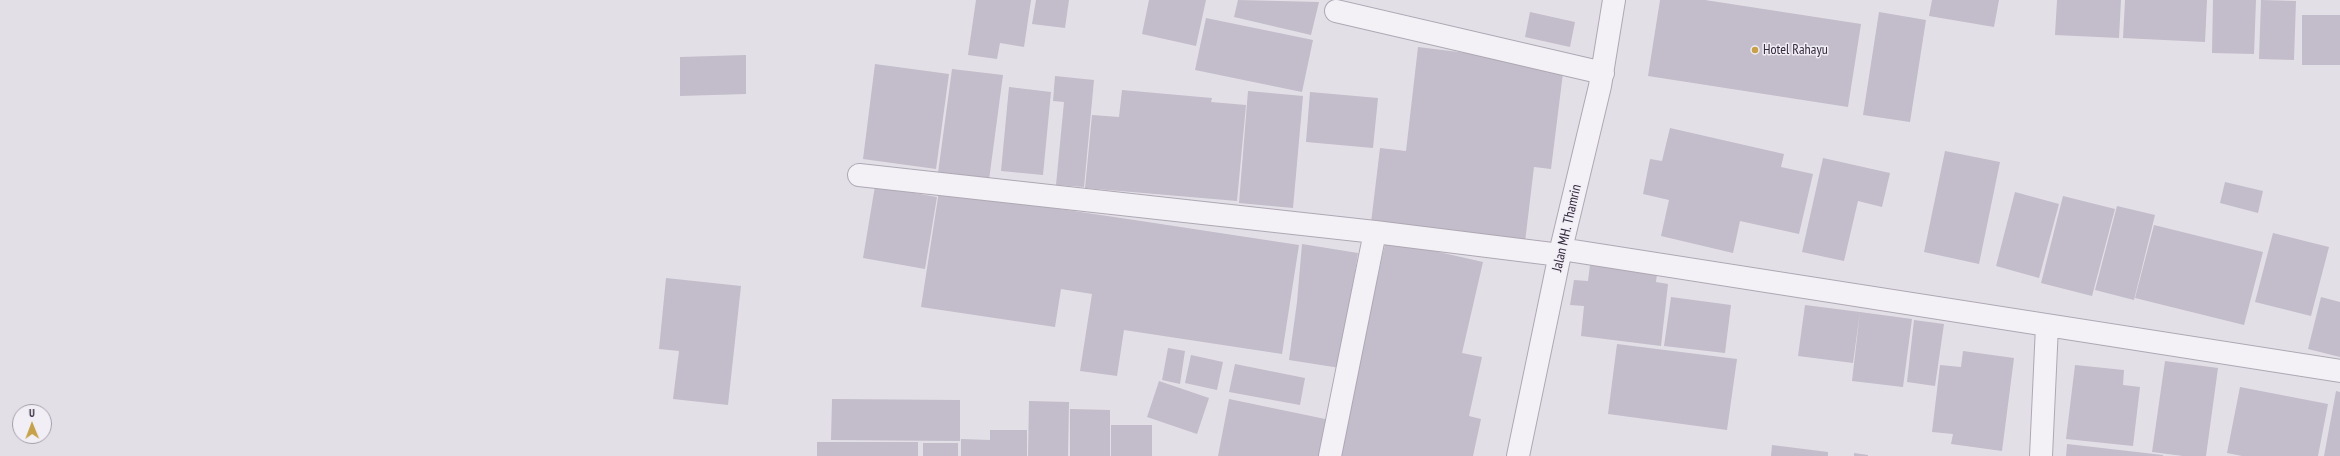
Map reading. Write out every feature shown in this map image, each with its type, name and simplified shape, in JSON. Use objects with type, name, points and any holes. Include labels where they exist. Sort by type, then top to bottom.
[{"type":"street","name":"Jalan MH. Thamrin","points":[[1518,456],[1560,252],[1602,73],[1614,0]]},
{"type":"street","points":[[1336,11],[1602,73]]},
{"type":"street","points":[[859,175],[1560,252],[2340,371]]},
{"type":"street","points":[[1330,456],[1375,232]]},
{"type":"street","points":[[2040,456],[2047,326]]},
{"type":"building","points":[[976,0],[1031,0],[1024,47],[1000,43],[997,59],[968,55]]},
{"type":"building","points":[[1036,0],[1069,0],[1065,28],[1032,24]]},
{"type":"building","points":[[1149,0],[1206,0],[1196,46],[1142,34]]},
{"type":"building","points":[[1238,0],[1319,2],[1311,35],[1234,17]]},
{"type":"building","name":"Hotel Rahayu","points":[[1660,0],[1705,0],[1861,24],[1848,107],[1648,76]]},
{"type":"building","points":[[1932,0],[1999,0],[1994,27],[1929,16]]},
{"type":"building","points":[[2057,0],[2121,0],[2119,38],[2055,35]]},
{"type":"building","points":[[2125,0],[2207,0],[2205,42],[2123,38]]},
{"type":"building","points":[[2213,0],[2256,0],[2254,54],[2212,53]]},
{"type":"building","points":[[2261,0],[2296,1],[2294,60],[2259,59]]},
{"type":"building","points":[[1530,12],[1575,22],[1570,47],[1525,37]]},
{"type":"building","points":[[1879,12],[1926,20],[1910,122],[1863,115]]},
{"type":"building","points":[[2302,15],[2340,15],[2340,65],[2302,65]]},
{"type":"building","points":[[1206,18],[1313,40],[1302,92],[1195,70]]},
{"type":"building","points":[[1418,47],[1564,65],[1551,169],[1534,167],[1525,242],[1371,223],[1380,148],[1406,151]]},
{"type":"building","points":[[746,55],[746,94],[680,96],[680,57]]},
{"type":"building","points":[[875,64],[949,74],[936,169],[863,159]]},
{"type":"building","points":[[952,69],[1003,75],[989,180],[938,173]]},
{"type":"building","points":[[1055,76],[1094,80],[1084,187],[1056,185],[1064,102],[1053,101]]},
{"type":"building","points":[[1009,87],[1051,92],[1043,175],[1001,171]]},
{"type":"building","points":[[1122,90],[1212,98],[1211,102],[1246,105],[1237,201],[1085,188],[1092,115],[1119,117]]},
{"type":"building","points":[[1248,91],[1303,96],[1293,208],[1239,203]]},
{"type":"building","points":[[1310,92],[1378,98],[1373,148],[1306,142]]},
{"type":"building","points":[[1670,128],[1784,154],[1781,167],[1813,174],[1799,234],[1740,221],[1733,253],[1661,236],[1669,200],[1643,194],[1650,159],[1662,161]]},
{"type":"building","points":[[1945,151],[2000,162],[1979,264],[1924,252]]},
{"type":"building","points":[[1823,158],[1890,173],[1882,207],[1858,201],[1844,261],[1802,252]]},
{"type":"building","points":[[2225,182],[2263,191],[2258,213],[2220,203]]},
{"type":"building","points":[[875,186],[937,197],[925,269],[863,258]]},
{"type":"building","points":[[939,191],[1299,245],[1282,354],[1124,330],[1117,376],[1080,371],[1092,294],[1061,289],[1055,327],[921,307]]},
{"type":"building","points":[[2015,192],[2059,204],[2039,278],[1996,266]]},
{"type":"building","points":[[2063,196],[2115,209],[2092,296],[2041,283]]},
{"type":"building","points":[[2117,206],[2155,215],[2134,300],[2095,290]]},
{"type":"building","points":[[2154,225],[2263,252],[2244,325],[2135,298]]},
{"type":"building","points":[[2273,233],[2329,247],[2311,316],[2255,302]]},
{"type":"building","points":[[1386,240],[1483,262],[1462,353],[1482,357],[1469,416],[1481,419],[1473,456],[1337,456]]},
{"type":"building","points":[[1302,244],[1358,253],[1340,368],[1289,360],[1297,302]]},
{"type":"building","points":[[1590,265],[1657,274],[1656,282],[1668,284],[1661,346],[1581,336],[1584,306],[1570,305],[1574,280],[1588,281]]},
{"type":"building","points":[[666,278],[741,286],[728,405],[673,399],[679,351],[659,349]]},
{"type":"building","points":[[1671,297],[1731,305],[1725,353],[1664,346]]},
{"type":"building","points":[[2321,297],[2340,302],[2340,357],[2308,349]]},
{"type":"building","points":[[1805,305],[1860,312],[1853,363],[1798,356]]},
{"type":"building","points":[[1860,312],[1912,319],[1903,387],[1852,381]]},
{"type":"building","points":[[1914,320],[1944,324],[1935,386],[1907,382]]},
{"type":"building","points":[[1617,344],[1737,359],[1727,430],[1608,414]]},
{"type":"building","points":[[1168,348],[1185,351],[1180,384],[1162,380]]},
{"type":"building","points":[[1963,351],[2014,358],[2002,451],[1951,444],[1953,434],[1932,432],[1940,365],[1961,367]]},
{"type":"building","points":[[1191,355],[1223,362],[1217,390],[1185,383]]},
{"type":"building","points":[[2165,361],[2218,368],[2206,456],[2183,456],[2152,452]]},
{"type":"building","points":[[1235,364],[1305,378],[1300,405],[1229,392]]},
{"type":"building","points":[[2075,365],[2124,370],[2123,385],[2140,387],[2133,446],[2066,439]]},
{"type":"building","points":[[1159,381],[1209,398],[1197,434],[1147,417]]},
{"type":"building","points":[[2240,387],[2328,404],[2318,456],[2242,456],[2227,453]]},
{"type":"building","points":[[2336,391],[2340,392],[2340,456],[2324,456]]},
{"type":"building","points":[[832,399],[960,400],[960,441],[831,440]]},
{"type":"building","points":[[1229,399],[1330,420],[1322,456],[1218,456]]},
{"type":"building","points":[[1029,401],[1069,402],[1068,456],[1028,456]]},
{"type":"building","points":[[1070,409],[1110,410],[1110,456],[1070,456]]},
{"type":"building","points":[[1111,425],[1152,425],[1152,456],[1111,456]]},
{"type":"building","points":[[990,430],[1027,430],[1027,456],[961,456],[961,439],[990,440]]},
{"type":"building","points":[[817,442],[918,442],[918,456],[817,456]]},
{"type":"building","points":[[923,443],[958,443],[958,456],[923,456]]},
{"type":"building","points":[[2067,444],[2163,455],[2163,456],[2066,456]]},
{"type":"building","points":[[1772,445],[1828,452],[1828,456],[1771,456]]},
{"type":"building","points":[[1854,453],[1868,455],[1868,456],[1854,456]]},
{"type":"place","name":"Hotel Rahayu","points":[[1755,50]]}]
